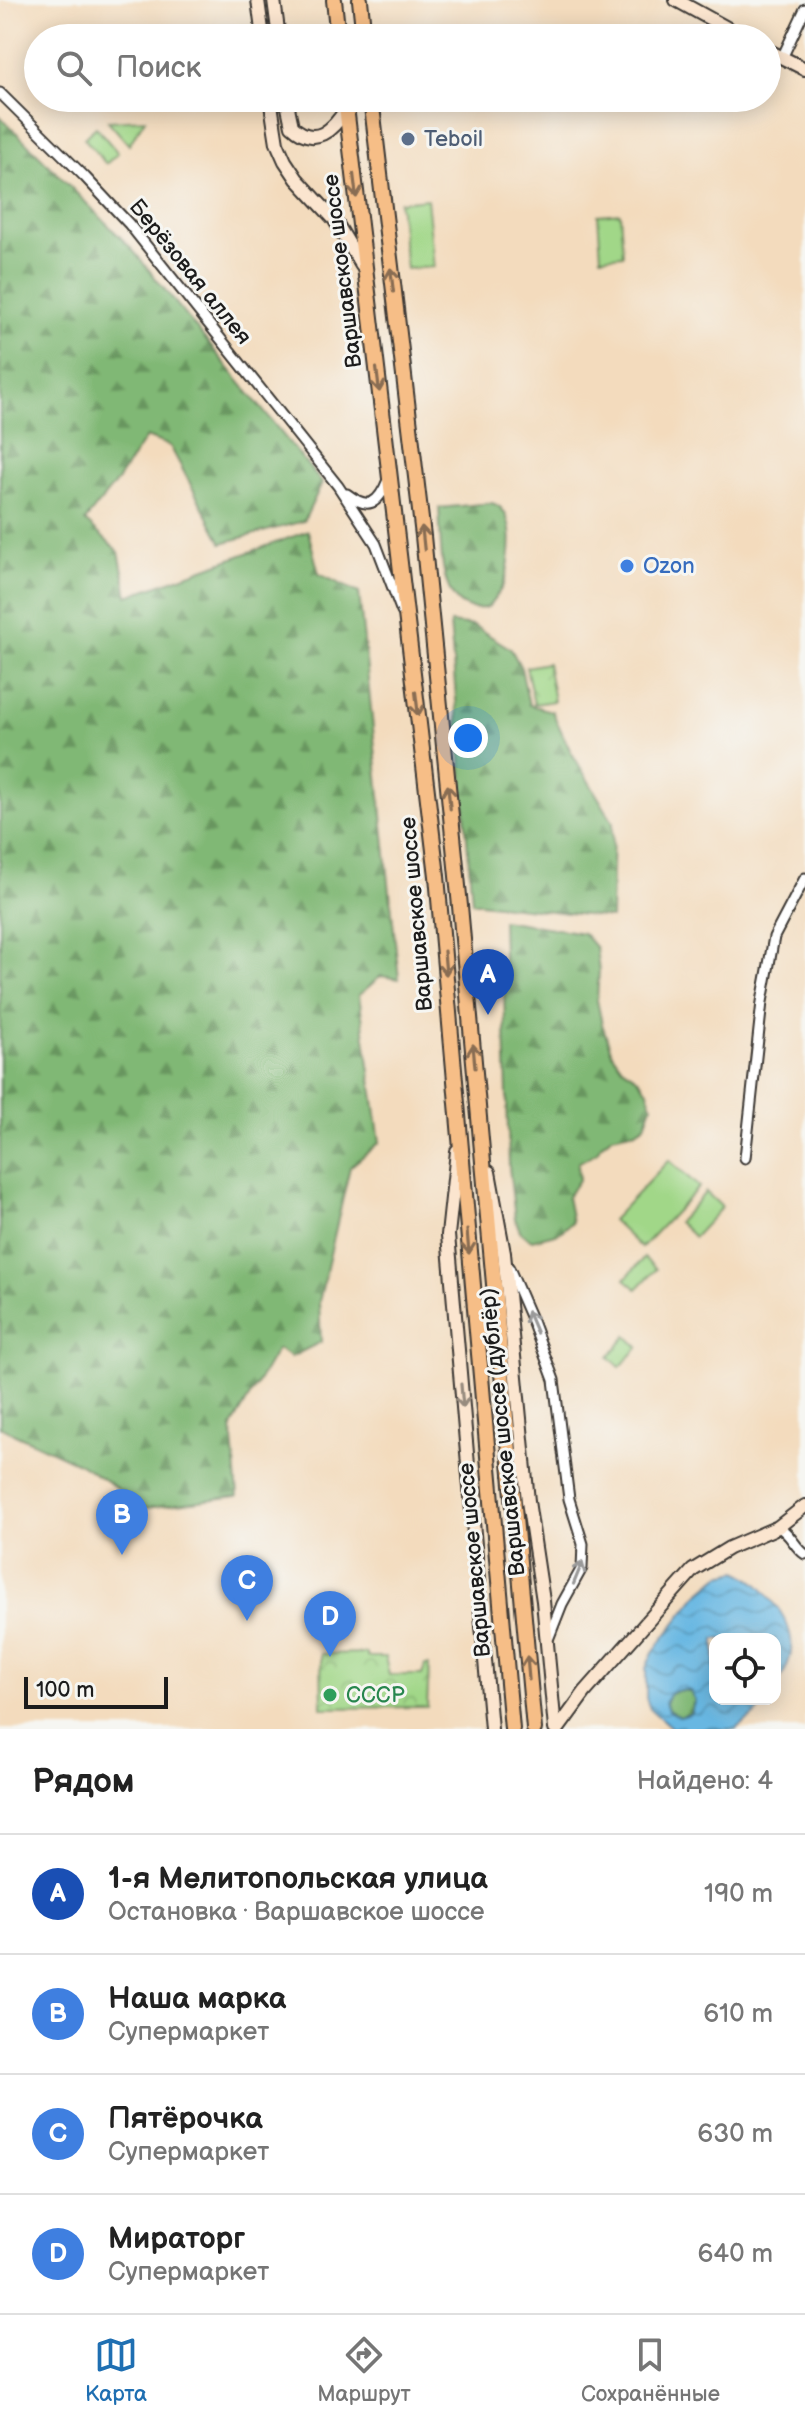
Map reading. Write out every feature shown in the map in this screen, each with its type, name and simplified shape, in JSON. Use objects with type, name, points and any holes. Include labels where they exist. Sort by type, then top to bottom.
[{"type":"main road","points":[[258,0],[261,24]]},
{"type":"main road","points":[[274,0],[277,24]]},
{"type":"main road","points":[[334,0],[337,24]]},
{"type":"main road","points":[[360,0],[363,24]]},
{"type":"main road","points":[[666,0],[680,2],[720,24]]},
{"type":"main road","points":[[782,58],[805,69]]},
{"type":"main road","points":[[272,112],[277,143],[285,161],[297,179],[334,219],[366,275]]},
{"type":"main road","points":[[289,112],[292,126],[307,135],[322,134],[332,129],[341,112]]},
{"type":"main road","name":"Варшавское шоссе","points":[[346,112],[437,876],[512,1729]]},
{"type":"main road","name":"Варшавское шоссе","points":[[373,112],[423,536],[481,1133],[534,1729]]},
{"type":"main road","name":"Варшавское шоссе (дублёр)","points":[[481,1133],[504,1253],[528,1501],[556,1729]]},
{"type":"main road","name":"Варшавское шоссе (дублёр)","points":[[459,1136],[448,1235],[491,1729]]},
{"type":"main road","points":[[556,1729],[693,1570],[729,1548],[778,1527],[805,1506]]},
{"type":"main road","points":[[551,1677],[561,1696],[577,1697],[585,1692]]},
{"type":"street","points":[[782,58],[805,9]]},
{"type":"street","name":"Берёзовая аллея","points":[[0,93],[129,224],[338,486],[376,544],[407,627]]},
{"type":"street","name":"Берёзовая аллея","points":[[338,486],[361,504],[369,504],[383,493],[389,476]]},
{"type":"street","points":[[745,1158],[762,1002],[774,937],[805,878]]},
{"type":"street","points":[[504,1253],[554,1380],[569,1499],[583,1544],[582,1568],[556,1616],[547,1644]]},
{"type":"street","points":[[778,1527],[805,1554]]},
{"type":"green space","points":[[0,116],[131,248],[322,483],[304,521],[222,543],[170,446],[146,437],[85,521],[119,552],[128,596],[308,531],[319,574],[359,593],[399,979],[381,976],[359,995],[380,1142],[350,1167],[319,1302],[321,1342],[291,1357],[277,1349],[232,1427],[238,1496],[147,1508],[80,1464],[0,1427]]},
{"type":"green space","points":[[145,119],[129,145],[108,121]]},
{"type":"green space","points":[[96,127],[118,153],[106,164],[84,138]]},
{"type":"green space","points":[[427,199],[434,267],[406,269],[399,202]]},
{"type":"green space","points":[[620,213],[623,255],[601,257],[598,215]]},
{"type":"green space","points":[[492,503],[501,508],[509,527],[508,564],[503,585],[488,607],[471,608],[458,602],[450,591],[442,558],[439,508]]},
{"type":"green space","points":[[450,623],[474,626],[511,649],[521,668],[529,705],[552,711],[570,750],[613,822],[611,918],[472,902]]},
{"type":"green space","points":[[547,663],[554,701],[534,704],[526,667]]},
{"type":"green space","points":[[502,920],[583,933],[596,948],[599,971],[597,1000],[612,1053],[622,1067],[637,1077],[648,1090],[652,1106],[645,1125],[636,1131],[612,1136],[597,1152],[578,1163],[579,1180],[567,1197],[572,1222],[559,1233],[532,1240],[521,1233],[515,1219],[509,1167]]},
{"type":"green space","points":[[669,1160],[699,1187],[641,1248],[612,1220]]},
{"type":"green space","points":[[706,1192],[722,1207],[694,1237],[678,1222]]},
{"type":"green space","points":[[644,1258],[656,1269],[637,1289],[625,1279]]},
{"type":"green space","points":[[627,1336],[639,1347],[620,1367],[609,1357]]},
{"type":"green space","points":[[367,1653],[367,1657],[385,1657],[389,1675],[422,1675],[425,1665],[429,1665],[427,1707],[322,1708],[321,1654]]},
{"type":"green space","points":[[690,1691],[695,1700],[690,1714],[680,1717],[668,1710],[665,1702],[670,1693]]},
{"type":"water","points":[[737,1571],[766,1593],[782,1614],[790,1634],[790,1655],[781,1678],[781,1633],[709,1633],[709,1705],[762,1705],[756,1714],[735,1729],[673,1729],[650,1709],[646,1698],[646,1668],[653,1652],[697,1595],[721,1575]],"holes":[[[680,1690],[690,1691],[695,1700],[690,1714],[680,1717],[668,1710],[665,1702],[670,1693]]]},
{"type":"place","name":"Teboil","points":[[408,139]]},
{"type":"place","name":"Ozon","points":[[627,566]]},
{"type":"place","name":"1-я Мелитопольская улица","points":[[488,1015]]},
{"type":"place","name":"Наша марка","points":[[122,1555]]},
{"type":"place","name":"Пятёрочка","points":[[247,1621]]},
{"type":"place","name":"Мираторг","points":[[330,1657]]},
{"type":"place","name":"СССР","points":[[330,1695]]}]
